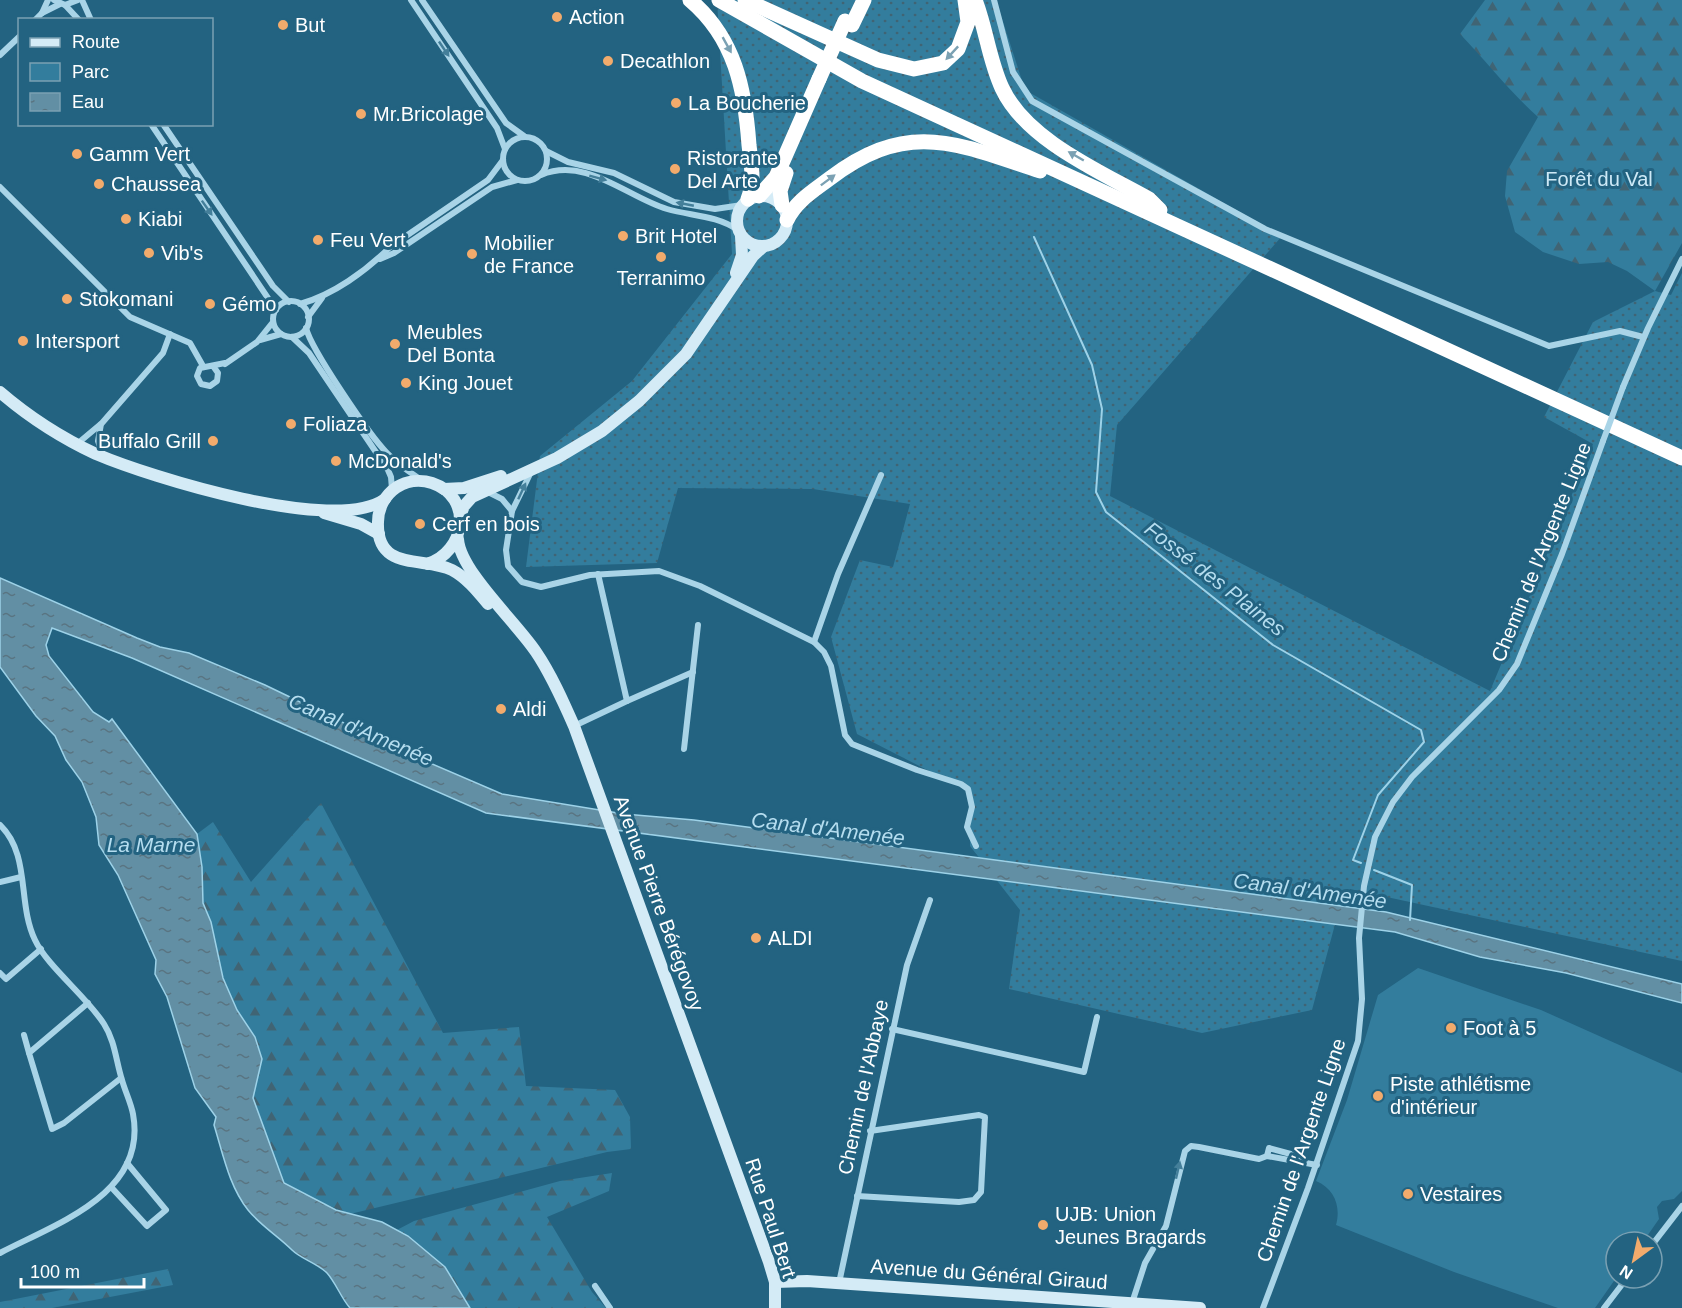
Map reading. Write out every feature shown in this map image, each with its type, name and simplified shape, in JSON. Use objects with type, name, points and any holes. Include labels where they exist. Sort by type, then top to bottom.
[{"type":"highway","points":[[690,0],[719,31],[739,71],[746,107],[752,189],[750,200]]},
{"type":"highway","points":[[719,0],[862,81],[1682,458]]},
{"type":"highway","points":[[733,0],[864,74],[1682,450]]},
{"type":"highway","points":[[745,0],[879,60],[914,69],[924,69],[943,63],[957,49],[968,22],[965,0]]},
{"type":"highway","points":[[849,23],[855,0]]},
{"type":"highway","points":[[750,200],[776,177],[849,23],[864,0]]},
{"type":"highway","points":[[975,0],[1002,89],[1026,123],[1053,143],[1149,199],[1160,210]]},
{"type":"highway","points":[[782,205],[780,191],[783,180],[823,81]]},
{"type":"highway","points":[[787,220],[796,205],[852,162],[869,153],[907,141],[947,142],[1079,185],[1094,186]]},
{"type":"main road","points":[[444,489],[472,486],[545,458],[597,427],[636,396],[681,350],[741,263],[737,216],[750,200],[775,199],[782,205],[787,220],[786,228],[778,241],[764,246],[753,256],[705,329],[663,379],[602,431],[531,471],[484,491],[469,500],[460,516],[459,550],[470,568],[525,636],[552,681]]},
{"type":"main road","points":[[740,233],[751,244],[764,246]]},
{"type":"main road","points":[[0,392],[31,416],[77,444],[103,456],[214,493],[309,508],[359,509],[406,483],[423,481],[444,489],[452,496],[460,516]]},
{"type":"main road","points":[[388,495],[378,519],[379,534],[385,546],[398,558],[414,564],[428,564],[455,571],[471,584],[552,681]]},
{"type":"main road","points":[[309,508],[361,524],[379,534]]},
{"type":"main road","points":[[428,564],[449,552],[458,539]]},
{"type":"main road","name":"Avenue Pierre Bérégovoy","points":[[552,681],[574,726],[725,1141]]},
{"type":"main road","name":"Rue Paul Bert","points":[[725,1141],[775,1282],[775,1308]]},
{"type":"main road","name":"Avenue du Général Giraud","points":[[775,1282],[839,1283],[1200,1308]]},
{"type":"street","points":[[37,18],[48,0]]},
{"type":"street","points":[[54,0],[77,18]]},
{"type":"street","points":[[42,13],[80,0],[90,18]]},
{"type":"street","points":[[411,0],[497,128],[505,149]]},
{"type":"street","points":[[422,0],[506,123],[524,136],[537,140],[546,151],[568,162],[614,173],[674,202],[715,209],[750,200]]},
{"type":"street","points":[[994,0],[1013,72],[1032,101],[1265,229],[1549,346],[1620,331],[1644,337]]},
{"type":"street","points":[[0,55],[18,38]]},
{"type":"street","points":[[152,126],[276,310]]},
{"type":"street","points":[[164,126],[273,286],[289,302],[300,304],[322,297],[488,180],[502,160],[505,149],[513,140],[524,136]]},
{"type":"street","points":[[541,175],[548,161],[546,151]]},
{"type":"street","points":[[502,160],[507,172],[517,180]]},
{"type":"street","points":[[377,260],[394,253],[492,187],[517,180],[530,181],[541,175],[566,171],[598,177],[653,204],[722,221],[740,233]]},
{"type":"street","points":[[0,187],[130,317],[190,343],[203,366]]},
{"type":"street","name":"Chemin de l'Argente Ligne","points":[[1263,1308],[1317,1165],[1358,1041],[1362,999],[1359,938],[1364,886],[1375,837],[1393,802],[1412,777],[1499,690],[1516,664],[1537,618],[1623,387],[1644,337],[1682,259]]},
{"type":"street","points":[[322,297],[308,317],[306,328],[315,349],[385,451],[410,474],[423,481]]},
{"type":"street","points":[[257,342],[273,322],[276,310],[289,302]]},
{"type":"street","points":[[300,304],[308,317]]},
{"type":"street","points":[[273,322],[281,334]]},
{"type":"street","points":[[292,337],[306,328]]},
{"type":"street","points":[[77,444],[102,423],[163,353],[170,334]]},
{"type":"street","points":[[203,366],[225,363],[257,342],[281,334],[292,337],[309,353],[388,470],[391,477],[388,495]]},
{"type":"street","points":[[203,366],[197,376],[204,386],[214,384],[225,363]]},
{"type":"street","points":[[213,366],[218,373]]},
{"type":"street","points":[[102,423],[98,441],[103,456]]},
{"type":"street","points":[[531,471],[512,512],[506,558],[512,573],[522,582],[541,587],[598,574],[659,571],[680,577],[814,642],[824,652],[831,666],[844,735],[860,749],[961,784],[968,789],[972,807],[967,827],[976,846]]},
{"type":"street","points":[[814,642],[838,574],[881,475]]},
{"type":"street","points":[[484,491],[502,498],[512,512]]},
{"type":"street","points":[[598,574],[627,701]]},
{"type":"street","points":[[684,749],[698,625]]},
{"type":"street","points":[[574,726],[693,672]]},
{"type":"street","points":[[0,825],[14,844],[32,933],[41,949],[88,1003],[109,1033],[133,1115],[133,1148],[112,1188],[89,1206],[0,1253]]},
{"type":"street","points":[[0,882],[21,877]]},
{"type":"street","name":"Chemin de l'Abbaye","points":[[839,1283],[907,965],[930,900]]},
{"type":"street","points":[[0,973],[6,980],[41,949]]},
{"type":"street","points":[[29,1053],[88,1003]]},
{"type":"street","points":[[892,1029],[1084,1072],[1097,1017]]},
{"type":"street","points":[[24,1035],[52,1129],[64,1123],[121,1078]]},
{"type":"street","points":[[856,1197],[959,1202],[974,1200],[981,1192],[985,1117],[979,1115],[870,1131]]},
{"type":"street","points":[[1132,1303],[1145,1263],[1166,1226],[1185,1150],[1191,1146],[1259,1159],[1267,1156],[1317,1165]]},
{"type":"street","points":[[112,1188],[147,1226],[166,1210],[127,1163]]},
{"type":"street","points":[[1664,1230],[1682,1206]]},
{"type":"street","points":[[595,1286],[610,1308]]},
{"type":"street","points":[[1604,1308],[1618,1290]]},
{"type":"green space","points":[[717,0],[996,0],[1025,90],[1282,236],[1117,425],[1110,496],[1490,691],[1593,444],[1544,417],[1593,322],[1655,291],[1671,295],[1682,273],[1682,961],[1350,889],[1334,928],[1312,1010],[1202,1033],[1009,989],[1020,910],[970,846],[970,792],[857,734],[831,637],[860,560],[893,567],[910,504],[813,489],[678,488],[657,563],[526,567],[540,456],[632,381],[732,254]]},
{"type":"green space","name":"Forêt du Val","points":[[1485,0],[1682,0],[1682,243],[1655,291],[1627,271],[1608,262],[1579,264],[1543,252],[1515,232],[1505,196],[1507,171],[1538,117],[1460,34]]},
{"type":"green space","points":[[321,803],[443,1033],[519,1027],[526,1086],[615,1090],[630,1117],[631,1149],[607,1152],[350,1214],[306,1196],[284,1183],[253,1098],[262,1059],[255,1037],[237,1010],[223,978],[211,922],[203,903],[202,869],[197,834],[213,822],[251,882]]},
{"type":"green space","points":[[1418,968],[1541,1010],[1682,1073],[1682,1191],[1674,1199],[1662,1201],[1657,1207],[1659,1219],[1651,1230],[1604,1230],[1604,1290],[1608,1290],[1595,1308],[1558,1308],[1454,1272],[1336,1225],[1338,1212],[1335,1199],[1323,1184],[1316,1181],[1347,1100],[1378,995]]},
{"type":"green space","points":[[612,1173],[609,1191],[547,1217],[592,1292],[606,1308],[470,1308],[445,1268],[432,1256],[395,1231],[414,1221],[560,1181]]},
{"type":"green space","points":[[168,1269],[173,1285],[52,1308],[0,1308],[0,1302]]},
{"type":"water","name":"La Marne","points":[[0,578],[137,638],[160,647],[189,653],[265,685],[402,751],[502,794],[624,814],[694,820],[1386,912],[1682,984],[1682,1003],[1566,973],[1480,957],[1395,932],[486,813],[132,658],[52,628],[46,645],[49,656],[93,712],[109,722],[112,719],[197,834],[202,867],[203,903],[211,922],[223,978],[237,1010],[255,1037],[262,1059],[253,1098],[284,1183],[336,1210],[382,1222],[408,1236],[445,1267],[470,1308],[350,1308],[327,1273],[296,1253],[258,1221],[241,1201],[236,1191],[214,1125],[216,1117],[195,1088],[167,997],[155,974],[156,960],[118,875],[99,845],[96,817],[82,782],[66,760],[55,736],[36,716],[0,667]]},
{"type":"waterway","name":"Fossé des Plaines","points":[[1034,237],[1092,365],[1102,409],[1096,492],[1106,512],[1273,645],[1421,730],[1424,742],[1378,795],[1353,860],[1361,863]]},
{"type":"waterway","name":"Fossé des Plaines","points":[[1374,870],[1412,885],[1410,920]]},
{"type":"place","name":"Action","points":[[557,17]]},
{"type":"place","name":"But","points":[[283,25]]},
{"type":"place","name":"Decathlon","points":[[608,61]]},
{"type":"place","name":"La Boucherie","points":[[676,103]]},
{"type":"place","name":"Mr.Bricolage","points":[[361,114]]},
{"type":"place","name":"Gamm Vert","points":[[77,154]]},
{"type":"place","name":"Ristorante Del Arte","points":[[675,169]]},
{"type":"place","name":"Chaussea","points":[[99,184]]},
{"type":"place","name":"Kiabi","points":[[126,219]]},
{"type":"place","name":"Brit Hotel","points":[[623,236]]},
{"type":"place","name":"Feu Vert","points":[[318,240]]},
{"type":"place","name":"Vib's","points":[[149,253]]},
{"type":"place","name":"Mobilier de France","points":[[472,254]]},
{"type":"place","name":"Terranimo","points":[[661,257]]},
{"type":"place","name":"Stokomani","points":[[67,299]]},
{"type":"place","name":"Gémo","points":[[210,304]]},
{"type":"place","name":"Intersport","points":[[23,341]]},
{"type":"place","name":"Meubles Del Bonta","points":[[395,344]]},
{"type":"place","name":"King Jouet","points":[[406,383]]},
{"type":"place","name":"Foliaza","points":[[291,424]]},
{"type":"place","name":"Buffalo Grill","points":[[213,441]]},
{"type":"place","name":"McDonald's","points":[[336,461]]},
{"type":"place","name":"Cerf en bois","points":[[420,524]]},
{"type":"place","name":"Aldi","points":[[501,709]]},
{"type":"place","name":"ALDI","points":[[756,938]]},
{"type":"place","name":"Foot à 5","points":[[1451,1028]]},
{"type":"place","name":"Piste athlétisme d'intérieur","points":[[1378,1096]]},
{"type":"place","name":"Vestaires","points":[[1408,1194]]},
{"type":"place","name":"UJB: Union Jeunes Bragards","points":[[1043,1225]]},
{"type":"water label","name":"Canal d'Amenée","points":[[361,730]]},
{"type":"water label","name":"Canal d'Amenée","points":[[828,829]]},
{"type":"water label","name":"Canal d'Amenée","points":[[1310,891]]}]
